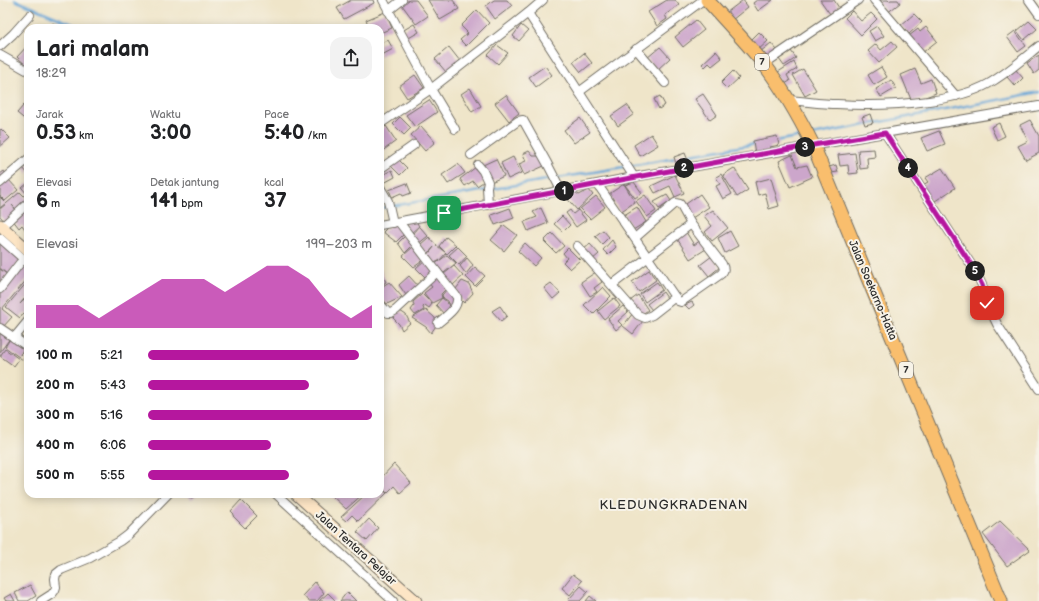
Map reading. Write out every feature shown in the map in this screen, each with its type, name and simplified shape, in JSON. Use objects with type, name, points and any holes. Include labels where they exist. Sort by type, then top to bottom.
[{"type":"highway","name":"Jalan Soekarno-Hatta","points":[[707,0],[764,64],[788,100],[809,139],[1001,601]]},
{"type":"main road","points":[[1,226],[24,253]]},
{"type":"main road","name":"Jalan Tentara Pelajar","points":[[300,498],[416,601]]},
{"type":"street","points":[[382,0],[455,129]]},
{"type":"street","points":[[388,11],[402,0]]},
{"type":"street","points":[[384,121],[431,89],[528,13],[542,0]]},
{"type":"street","points":[[579,92],[703,0]]},
{"type":"street","points":[[764,64],[858,0]]},
{"type":"street","points":[[874,0],[956,96]]},
{"type":"street","points":[[1029,0],[1039,14]]},
{"type":"street","points":[[528,13],[634,177]]},
{"type":"street","points":[[0,46],[30,15]]},
{"type":"street","points":[[788,100],[836,104],[891,105],[944,99],[968,93],[987,85],[1039,46]]},
{"type":"street","points":[[636,49],[665,83]]},
{"type":"street","points":[[0,55],[24,69]]},
{"type":"street","points":[[384,224],[488,202],[562,192],[598,185],[809,139],[885,133],[1039,106]]},
{"type":"street","points":[[471,156],[518,121],[523,120],[562,192]]},
{"type":"street","points":[[885,133],[974,269],[982,285],[987,303],[997,324],[1039,389]]},
{"type":"street","points":[[384,165],[414,146]]},
{"type":"street","points":[[0,183],[24,163]]},
{"type":"street","points":[[478,165],[483,171],[488,182],[486,187],[488,202]]},
{"type":"street","points":[[598,185],[678,301],[681,302],[724,271],[722,264],[691,224],[680,204],[676,202],[635,238]]},
{"type":"street","points":[[384,194],[396,222],[458,297],[458,301],[454,309],[438,323]]},
{"type":"street","points":[[1,226],[24,206]]},
{"type":"street","points":[[612,285],[691,224]]},
{"type":"street","points":[[0,238],[24,255]]},
{"type":"street","points":[[577,246],[638,315],[645,318],[652,315],[675,297]]},
{"type":"street","points":[[0,289],[24,260]]},
{"type":"street","points":[[384,309],[388,313],[396,310],[437,272]]},
{"type":"street","points":[[14,338],[24,326]]},
{"type":"street","points":[[0,328],[24,344]]},
{"type":"street","points":[[41,601],[52,594],[56,587],[56,574],[90,558],[120,541],[128,535],[164,498]]},
{"type":"street","points":[[280,498],[391,600],[401,588]]},
{"type":"building","points":[[351,0],[373,0],[374,3],[344,19],[337,8]]},
{"type":"building","points":[[409,0],[416,0],[428,16],[416,24],[402,5]]},
{"type":"building","points":[[428,0],[453,0],[459,9],[440,20]]},
{"type":"building","points":[[494,0],[507,0],[512,6],[495,19],[486,6]]},
{"type":"building","points":[[667,0],[675,0],[679,5],[665,15],[667,19],[657,26],[648,12]]},
{"type":"building","points":[[743,0],[748,7],[732,20],[726,13]]},
{"type":"building","points":[[757,0],[773,0],[758,11],[753,3]]},
{"type":"building","points":[[820,0],[834,0],[839,8],[830,14]]},
{"type":"building","points":[[877,0],[898,0],[900,3],[887,13]]},
{"type":"building","points":[[477,10],[489,23],[466,46],[460,40],[468,33],[461,26]]},
{"type":"building","points":[[852,11],[861,21],[871,13],[877,19],[861,35],[845,18]]},
{"type":"building","points":[[385,12],[392,28],[384,31],[384,24],[368,24],[366,20]]},
{"type":"building","points":[[914,14],[922,22],[909,34],[901,25]]},
{"type":"building","points":[[696,20],[704,30],[683,47],[675,37]]},
{"type":"building","points":[[1029,21],[1037,29],[1024,40],[1017,31]]},
{"type":"building","points":[[414,24],[419,32],[407,39],[402,31]]},
{"type":"building","points":[[521,25],[528,31],[519,41],[513,36]]},
{"type":"building","points":[[877,26],[884,36],[875,41],[869,31]]},
{"type":"building","points":[[926,27],[937,41],[922,53],[909,36],[918,29],[920,32]]},
{"type":"building","points":[[1015,31],[1026,46],[1018,52],[1007,37]]},
{"type":"building","points":[[759,32],[768,41],[757,51],[749,42]]},
{"type":"building","points":[[388,40],[393,49],[384,54],[384,42]]},
{"type":"building","points":[[892,41],[897,47],[879,63],[868,51],[876,44],[881,50]]},
{"type":"building","points":[[771,43],[777,50],[766,59],[760,52]]},
{"type":"building","points":[[497,45],[508,53],[498,64],[488,55]]},
{"type":"building","points":[[449,47],[460,61],[446,72],[435,59]]},
{"type":"building","points":[[660,47],[670,58],[657,70],[647,58]]},
{"type":"building","points":[[24,49],[24,63],[17,57]]},
{"type":"building","points":[[716,51],[722,58],[712,66],[709,63],[705,67],[702,64]]},
{"type":"building","points":[[791,51],[796,58],[784,66],[779,59]]},
{"type":"building","points":[[584,53],[592,63],[581,72],[573,62]]},
{"type":"building","points":[[1039,55],[1039,70],[1034,74],[1027,63]]},
{"type":"building","points":[[794,62],[797,69],[787,75],[790,81],[783,85],[775,74]]},
{"type":"building","points":[[545,66],[552,75],[536,87],[529,77]]},
{"type":"building","points":[[881,67],[887,77],[874,85],[868,75]]},
{"type":"building","points":[[803,69],[816,90],[805,96],[793,75]]},
{"type":"building","points":[[915,69],[921,83],[931,79],[936,93],[912,102],[901,75]]},
{"type":"building","points":[[1016,70],[1023,78],[1015,86],[1007,77]]},
{"type":"building","points":[[733,71],[739,78],[727,89],[721,83]]},
{"type":"building","points":[[415,75],[424,88],[407,98],[399,86]]},
{"type":"building","points":[[891,80],[896,88],[881,97],[876,89]]},
{"type":"building","points":[[470,88],[481,106],[472,112],[461,94]]},
{"type":"building","points":[[703,94],[717,115],[710,120],[695,99]]},
{"type":"building","points":[[506,95],[519,113],[509,121],[495,103]]},
{"type":"building","points":[[660,96],[665,105],[659,109],[654,99]]},
{"type":"building","points":[[429,100],[437,112],[415,127],[406,115]]},
{"type":"building","points":[[24,105],[24,119],[17,113]]},
{"type":"building","points":[[627,105],[634,114],[618,126],[611,116]]},
{"type":"building","points":[[870,114],[873,123],[865,125],[862,117]]},
{"type":"building","points":[[400,117],[411,128],[404,135],[393,124]]},
{"type":"building","points":[[580,118],[590,132],[574,143],[564,130]]},
{"type":"building","points":[[1030,120],[1039,136],[1039,153],[1026,160],[1018,146],[1028,141],[1020,125]]},
{"type":"building","points":[[999,123],[1005,136],[997,140],[991,127]]},
{"type":"building","points":[[386,126],[396,141],[384,150],[384,128]]},
{"type":"building","points":[[421,126],[435,142],[425,151],[411,135]]},
{"type":"building","points":[[1,129],[10,138],[0,147],[0,130]]},
{"type":"building","points":[[939,131],[945,144],[927,151],[921,138]]},
{"type":"building","points":[[651,134],[658,145],[640,156],[634,145]]},
{"type":"building","points":[[777,136],[779,145],[770,147],[771,151],[755,154],[753,141]]},
{"type":"building","points":[[874,149],[875,157],[867,158],[868,168],[860,169],[858,150]]},
{"type":"building","points":[[529,151],[533,156],[540,156],[544,166],[524,175],[519,164],[526,161],[523,154]]},
{"type":"building","points":[[685,153],[689,163],[677,167],[674,157]]},
{"type":"building","points":[[855,153],[858,173],[849,174],[848,165],[840,166],[838,155]]},
{"type":"building","points":[[792,155],[797,167],[807,165],[812,177],[790,187],[779,161]]},
{"type":"building","points":[[513,157],[521,173],[508,179],[501,163]]},
{"type":"building","points":[[398,159],[407,168],[400,175],[391,166]]},
{"type":"building","points":[[496,159],[504,176],[491,182],[483,165]]},
{"type":"building","points":[[458,164],[465,173],[448,184],[442,175]]},
{"type":"building","points":[[836,165],[838,172],[831,173],[829,167]]},
{"type":"building","points":[[476,167],[486,180],[477,186],[473,181],[465,186],[460,179]]},
{"type":"building","points":[[734,168],[748,190],[737,197],[723,175]]},
{"type":"building","points":[[942,168],[955,188],[932,203],[921,186],[928,182],[925,178]]},
{"type":"building","points":[[392,170],[395,177],[384,183],[384,174]]},
{"type":"building","points":[[4,171],[7,176],[0,181],[0,174]]},
{"type":"building","points":[[721,174],[732,194],[723,199],[716,186],[720,184],[716,177]]},
{"type":"building","points":[[675,175],[684,193],[675,197],[670,186],[655,193],[651,186]]},
{"type":"building","points":[[771,178],[779,206],[769,209],[765,193],[758,195],[755,182]]},
{"type":"building","points":[[8,179],[18,190],[5,201],[0,196],[0,186]]},
{"type":"building","points":[[634,182],[642,193],[635,198],[625,185]]},
{"type":"building","points":[[407,183],[411,193],[403,196],[401,193],[392,197],[389,190]]},
{"type":"building","points":[[624,184],[635,202],[620,212],[609,194]]},
{"type":"building","points":[[589,190],[593,195],[577,210],[565,196],[575,192],[579,195]]},
{"type":"building","points":[[20,192],[24,196],[24,204],[18,211],[12,205],[18,212],[5,222],[0,216],[0,209]]},
{"type":"building","points":[[700,194],[709,207],[692,218],[683,206]]},
{"type":"building","points":[[645,195],[656,211],[647,217],[636,201]]},
{"type":"building","points":[[667,195],[671,201],[659,209],[654,202]]},
{"type":"building","points":[[596,196],[605,207],[590,219],[580,209]]},
{"type":"building","points":[[0,197],[6,203],[0,208]]},
{"type":"building","points":[[637,207],[646,222],[633,230],[624,215]]},
{"type":"building","points":[[510,208],[514,218],[495,225],[491,215]]},
{"type":"building","points":[[541,208],[548,223],[528,231],[524,222],[537,217],[533,212]]},
{"type":"building","points":[[24,209],[24,228],[22,225],[19,228],[12,219]]},
{"type":"building","points":[[570,210],[573,214],[578,210],[586,220],[576,227],[566,213]]},
{"type":"building","points":[[713,210],[728,228],[712,241],[705,232],[712,226],[704,216]]},
{"type":"building","points":[[562,216],[570,225],[563,232],[554,224]]},
{"type":"building","points":[[415,220],[419,226],[410,234],[404,226],[408,221]]},
{"type":"building","points":[[398,223],[405,233],[396,242],[384,233],[391,224]]},
{"type":"building","points":[[504,225],[517,235],[504,251],[491,240]]},
{"type":"building","points":[[420,227],[428,236],[418,244],[411,235]]},
{"type":"building","points":[[603,230],[609,237],[602,244],[595,236]]},
{"type":"building","points":[[730,231],[738,246],[725,253],[718,238]]},
{"type":"building","points":[[686,232],[694,245],[701,240],[706,249],[690,259],[676,237]]},
{"type":"building","points":[[552,233],[564,246],[556,253],[544,241]]},
{"type":"building","points":[[406,235],[414,244],[405,253],[398,243]]},
{"type":"building","points":[[429,237],[446,253],[439,261],[434,263],[427,256],[434,247],[427,255],[420,245]]},
{"type":"building","points":[[446,237],[456,245],[447,254],[439,246]]},
{"type":"building","points":[[0,239],[23,259],[8,275],[0,268]]},
{"type":"building","points":[[612,240],[616,247],[608,255],[603,250]]},
{"type":"building","points":[[525,243],[541,258],[534,266],[518,251]]},
{"type":"building","points":[[590,244],[599,254],[592,260],[583,250]]},
{"type":"building","points":[[414,246],[425,259],[414,267],[403,256]]},
{"type":"building","points":[[458,247],[467,256],[459,265],[449,255]]},
{"type":"building","points":[[568,248],[580,260],[570,269],[563,262],[567,258],[563,253]]},
{"type":"building","points":[[447,255],[456,263],[444,273],[435,264]]},
{"type":"building","points":[[712,256],[720,267],[709,276],[700,265]]},
{"type":"building","points":[[467,258],[473,265],[466,274],[460,266]]},
{"type":"building","points":[[425,260],[435,271],[427,279],[416,268]]},
{"type":"building","points":[[22,261],[24,263],[24,283],[2,309],[12,317],[3,327],[0,325],[0,292]]},
{"type":"building","points":[[454,266],[463,276],[453,285],[444,274]]},
{"type":"building","points":[[475,267],[485,276],[475,286],[466,277]]},
{"type":"building","points":[[0,269],[8,275],[0,286]]},
{"type":"building","points":[[649,270],[656,280],[639,292],[632,282]]},
{"type":"building","points":[[596,272],[602,282],[594,288],[597,292],[590,296],[581,282]]},
{"type":"building","points":[[436,274],[448,287],[441,294],[442,298],[432,303],[424,293],[432,287],[428,282]]},
{"type":"building","points":[[409,276],[419,287],[408,298],[399,285]]},
{"type":"building","points":[[462,281],[469,284],[473,293],[464,303],[460,299],[456,289]]},
{"type":"building","points":[[389,282],[402,297],[387,304],[384,301],[384,285]]},
{"type":"building","points":[[657,282],[662,290],[645,302],[640,294]]},
{"type":"building","points":[[551,283],[560,293],[553,299],[544,288]]},
{"type":"building","points":[[24,286],[24,299],[20,304],[24,300],[24,313],[20,318],[6,307]]},
{"type":"building","points":[[603,287],[611,296],[593,314],[584,305]]},
{"type":"building","points":[[448,288],[456,301],[450,307],[448,301],[443,298],[442,295]]},
{"type":"building","points":[[663,292],[667,298],[652,310],[647,304]]},
{"type":"building","points":[[422,294],[432,304],[429,308],[425,305],[423,307],[424,310],[415,315],[411,310],[414,306],[413,302]]},
{"type":"building","points":[[638,295],[648,310],[640,316],[630,301]]},
{"type":"building","points":[[442,298],[447,302],[450,308],[444,314],[436,305]]},
{"type":"building","points":[[614,298],[620,306],[604,319],[598,311]]},
{"type":"building","points":[[692,302],[694,305],[689,309],[685,305]]},
{"type":"building","points":[[500,306],[507,316],[501,321],[492,311]]},
{"type":"building","points":[[623,306],[628,312],[618,321],[622,325],[616,330],[608,319]]},
{"type":"building","points":[[426,310],[438,323],[431,333],[426,327],[412,318]]},
{"type":"building","points":[[400,311],[406,315],[410,323],[402,330],[393,318]]},
{"type":"building","points":[[633,313],[643,321],[633,334],[623,326]]},
{"type":"building","points":[[0,330],[11,337],[0,352]]},
{"type":"building","points":[[10,339],[24,348],[20,355],[24,349],[24,359],[23,360],[5,347]]},
{"type":"building","points":[[5,349],[19,359],[14,366],[0,356]]},
{"type":"building","points":[[394,464],[411,483],[400,493],[394,486],[387,493],[384,490],[384,475]]},
{"type":"building","points":[[334,498],[358,498],[346,509]]},
{"type":"building","points":[[362,498],[382,498],[358,521],[352,515],[346,521],[341,517]]},
{"type":"building","points":[[241,500],[257,516],[245,528],[233,516],[234,514],[231,511]]},
{"type":"building","points":[[369,519],[378,528],[367,541],[357,532]]},
{"type":"building","points":[[1000,521],[1030,550],[1007,566],[983,534]]},
{"type":"building","points":[[573,574],[582,581],[570,595],[562,588]]},
{"type":"building","points":[[315,582],[324,593],[317,601],[308,601],[303,595]]},
{"type":"building","points":[[30,585],[36,596],[28,601],[19,601],[15,593]]},
{"type":"building","points":[[581,586],[588,592],[580,601],[569,601],[568,600]]},
{"type":"building","points":[[347,592],[356,601],[340,601]]},
{"type":"building","points":[[328,593],[335,600],[334,601],[319,601]]},
{"type":"building","points":[[11,594],[15,601],[6,601],[4,598]]},
{"type":"building","points":[[590,596],[596,601],[586,601]]},
{"type":"waterway","points":[[15,0],[72,24]]},
{"type":"waterway","points":[[812,135],[1039,92]]},
{"type":"waterway","points":[[775,141],[803,136]]},
{"type":"waterway","points":[[684,156],[756,144]]},
{"type":"waterway","points":[[384,207],[677,158]]},
{"type":"district","name":"KLEDUNGKRADENAN","points":[[674,505]]},
{"type":"route","points":[[444,213],[562,192],[634,177],[885,133],[974,269],[982,285],[987,303]]}]
